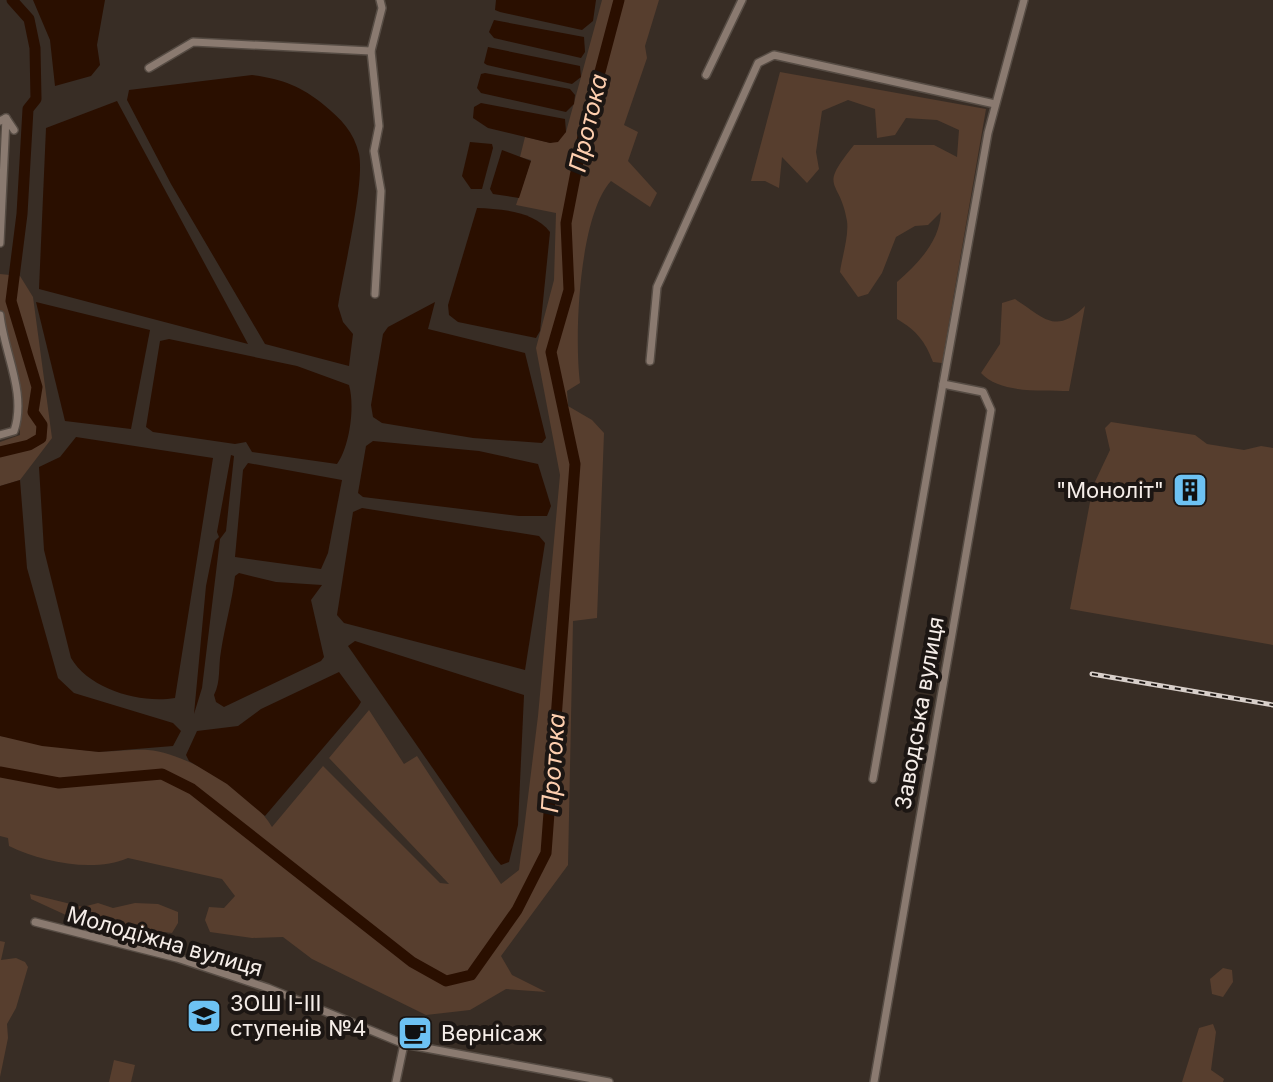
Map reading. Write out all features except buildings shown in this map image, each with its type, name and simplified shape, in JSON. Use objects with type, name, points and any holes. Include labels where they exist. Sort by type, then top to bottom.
[{"type":"street","points":[[375,294],[381,191],[374,151],[379,126],[371,51],[382,8],[380,0]]},
{"type":"street","points":[[706,75],[742,0]]},
{"type":"street","name":"Заводська вулиця","points":[[873,779],[995,104],[1024,0]]},
{"type":"street","points":[[149,68],[193,42],[371,51]]},
{"type":"street","points":[[650,361],[657,287],[758,63],[774,55],[995,104]]},
{"type":"street","points":[[3,120],[14,130]]},
{"type":"street","points":[[0,243],[3,120]]},
{"type":"street","points":[[0,315],[3,346],[18,397],[14,431],[0,435]]},
{"type":"street","name":"Заводська вулиця","points":[[874,1082],[991,410],[983,392],[943,384]]},
{"type":"street","name":"Молодіжна вулиця","points":[[35,922],[177,958],[268,988],[404,1044],[609,1082]]},
{"type":"street","points":[[396,1082],[404,1044]]},
{"type":"shaded area","points":[[33,0],[105,0],[97,45],[100,65],[91,76],[55,86],[50,40]]},
{"type":"shaded area","points":[[496,0],[596,0],[593,21],[582,30],[500,12],[495,10]]},
{"type":"shaded area","points":[[602,0],[659,0],[645,46],[647,58],[624,125],[638,132],[628,161],[657,193],[650,207],[611,181],[600,198],[592,221],[581,277],[578,336],[580,383],[567,391],[568,406],[592,420],[604,433],[597,618],[573,621],[568,865],[501,956],[512,975],[546,992],[506,989],[470,1010],[426,1015],[312,959],[283,937],[252,938],[210,932],[205,920],[209,907],[224,908],[235,896],[222,879],[128,858],[99,865],[68,864],[9,846],[8,838],[0,836],[0,736],[92,751],[148,750],[164,753],[199,767],[234,788],[263,814],[272,827],[323,766],[440,883],[449,884],[329,758],[369,710],[404,764],[417,756],[501,884],[519,870],[538,716],[560,475],[536,348],[554,280],[556,213],[516,205],[531,160],[520,157],[525,137],[551,143],[566,132]]},
{"type":"shaded area","points":[[494,20],[584,37],[585,52],[581,58],[494,38],[489,32]]},
{"type":"shaded area","points":[[488,47],[580,66],[581,77],[572,84],[487,65],[484,63]]},
{"type":"shaded area","points":[[780,72],[986,109],[942,363],[933,362],[920,337],[897,319],[897,282],[920,260],[932,242],[941,212],[928,225],[915,226],[896,237],[882,273],[868,294],[858,297],[840,272],[847,221],[834,178],[836,170],[854,145],[934,145],[957,157],[959,130],[937,120],[906,118],[895,135],[877,138],[875,109],[848,100],[822,111],[816,152],[819,169],[807,183],[782,157],[779,188],[765,181],[751,181]]},
{"type":"shaded area","points":[[481,74],[570,89],[575,95],[574,104],[566,112],[481,93],[477,88]]},
{"type":"shaded area","points":[[252,75],[291,84],[316,98],[341,121],[357,146],[359,185],[338,306],[343,322],[353,334],[349,366],[265,344],[171,184],[127,100],[129,90]]},
{"type":"shaded area","points":[[117,101],[248,344],[39,289],[46,128]]},
{"type":"shaded area","points":[[481,103],[565,119],[566,132],[558,142],[550,143],[488,128],[473,118],[474,107]]},
{"type":"shaded area","points":[[470,142],[492,144],[482,189],[471,189],[462,176]]},
{"type":"shaded area","points":[[502,150],[531,161],[519,198],[493,194],[490,189]]},
{"type":"shaded area","points":[[477,208],[526,215],[550,232],[540,331],[536,338],[458,322],[449,315],[448,305]]},
{"type":"shaded area","points":[[0,274],[20,276],[33,297],[52,438],[20,480],[0,486],[0,442],[20,435],[18,396],[0,315]]},
{"type":"shaded area","points":[[1015,299],[1042,317],[1058,322],[1075,315],[1085,306],[1069,391],[1010,388],[989,380],[981,373],[1000,344],[1002,303]]},
{"type":"shaded area","points":[[36,302],[150,330],[131,429],[65,421]]},
{"type":"shaded area","points":[[435,302],[428,329],[525,353],[546,438],[542,443],[473,438],[382,423],[373,417],[371,405],[383,334],[388,327]]},
{"type":"shaded area","points":[[169,339],[297,366],[349,385],[350,426],[337,464],[252,452],[246,442],[235,444],[153,432],[146,427],[160,341]]},
{"type":"shaded area","points":[[1111,422],[1195,435],[1207,444],[1244,450],[1261,446],[1273,448],[1273,645],[1070,609],[1093,486],[1110,450],[1105,428]]},
{"type":"shaded area","points":[[76,437],[213,458],[175,698],[147,699],[117,692],[90,678],[71,658],[44,550],[39,467],[60,457]]},
{"type":"shaded area","points":[[373,441],[479,451],[538,464],[551,506],[547,516],[519,516],[363,497],[358,493],[366,446]]},
{"type":"shaded area","points":[[231,455],[234,456],[226,531],[220,539],[202,688],[194,714],[206,586],[215,541],[219,537],[217,532]]},
{"type":"shaded area","points":[[248,463],[342,480],[328,553],[321,569],[235,557],[243,470]]},
{"type":"shaded area","points":[[20,480],[27,568],[58,678],[74,693],[173,723],[181,731],[173,746],[99,752],[42,746],[0,736],[0,486]]},
{"type":"shaded area","points":[[362,508],[539,536],[545,543],[525,670],[344,623],[337,615],[353,512]]},
{"type":"shaded area","points":[[239,573],[276,582],[322,585],[311,600],[324,657],[224,707],[216,702],[214,695],[235,576]]},
{"type":"shaded area","points":[[355,641],[524,695],[518,825],[509,862],[501,865],[495,858],[348,646]]},
{"type":"shaded area","points":[[339,672],[361,702],[265,816],[227,784],[189,761],[186,755],[197,731],[238,726],[261,709]]},
{"type":"shaded area","points":[[30,894],[83,907],[98,903],[113,908],[135,903],[158,904],[178,912],[178,923],[172,933],[69,920],[68,916],[31,899]]},
{"type":"shaded area","points":[[0,941],[5,942],[1,960],[16,958],[28,967],[16,1008],[7,1024],[8,1038],[0,1077]]},
{"type":"shaded area","points":[[1223,968],[1232,970],[1233,982],[1223,997],[1212,994],[1210,979]]},
{"type":"shaded area","points":[[1213,1024],[1216,1032],[1211,1070],[1224,1079],[1223,1082],[1182,1082],[1199,1028]]},
{"type":"shaded area","points":[[114,1060],[135,1065],[131,1082],[109,1082]]},
{"type":"waterway","name":"Протока","points":[[0,452],[29,445],[41,438],[42,425],[33,412],[37,387],[11,301],[22,214],[28,109],[36,99],[35,48],[29,19],[12,0]]},
{"type":"waterway","name":"Протока","points":[[0,772],[59,783],[162,774],[192,789],[412,962],[446,981],[471,975],[517,910],[546,853],[575,464],[551,352],[569,290],[566,223],[583,136],[619,0]]},
{"type":"railway","points":[[1092,674],[1273,705]]},
{"type":"place","name":"\"Моноліт\"","points":[[1190,490]]},
{"type":"place","name":"ЗОШ І-ІІІ ступенів №4","points":[[204,1016]]},
{"type":"place","name":"Вернісаж","points":[[415,1033]]}]
